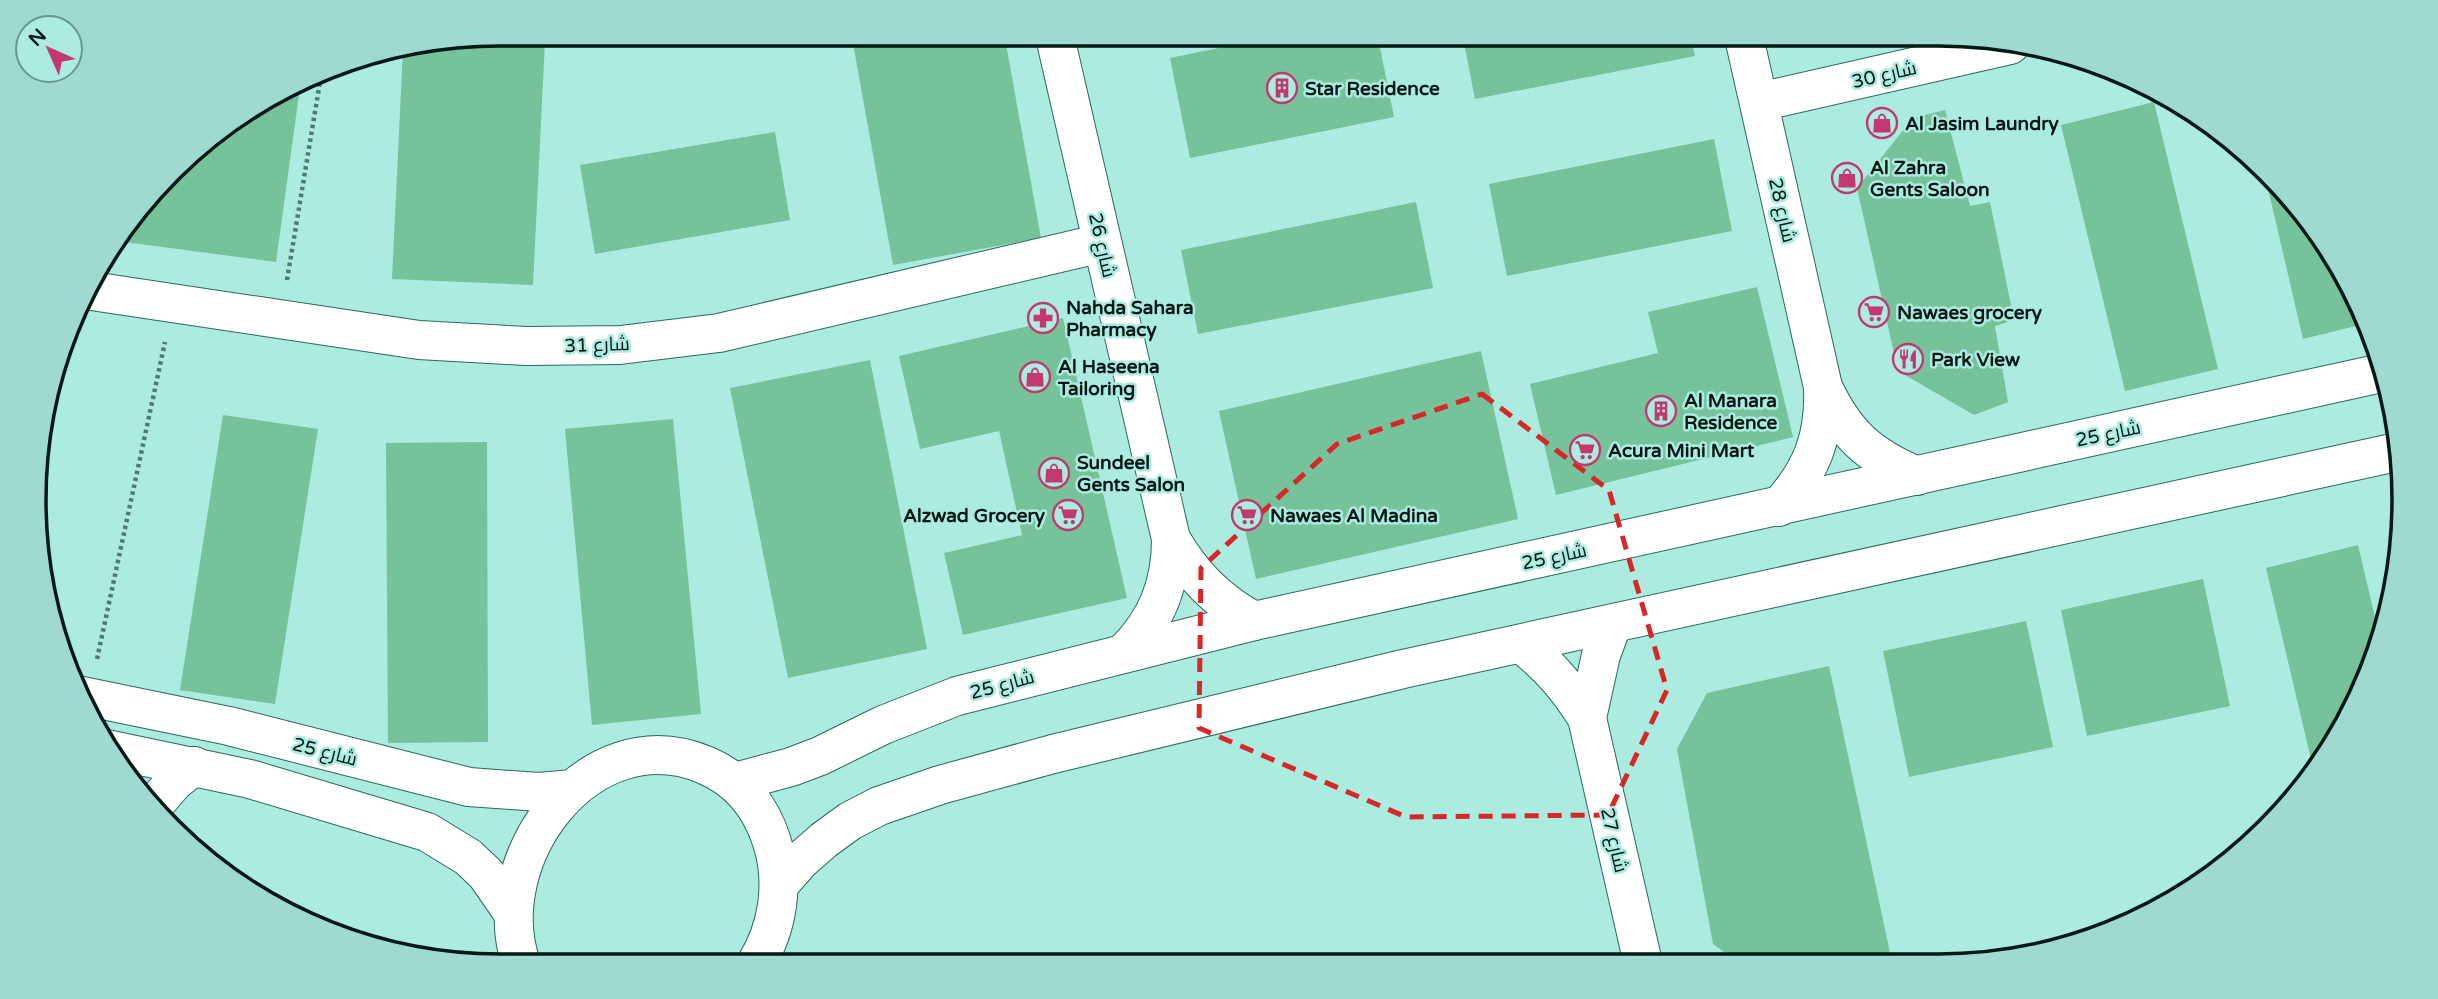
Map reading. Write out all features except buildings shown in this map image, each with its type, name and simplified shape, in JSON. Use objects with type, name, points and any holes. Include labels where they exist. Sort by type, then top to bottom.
[{"type":"street","name":"شارع 26","points":[[1057,46],[1171,538],[1182,559],[1214,595],[1233,610],[1254,621]]},
{"type":"street","name":"شارع 28","points":[[1746,46],[1822,387],[1822,420],[1815,452],[1794,491],[1779,507]]},
{"type":"street","name":"شارع 30","points":[[1759,103],[1994,49]]},
{"type":"street","name":"شارع 31","points":[[96,292],[419,340],[526,346],[620,345],[719,333],[1102,243]]},
{"type":"street","name":"شارع 25","points":[[735,782],[791,768],[883,725],[957,696],[1125,652],[1254,621],[2375,375]]},
{"type":"street","name":"شارع 28","points":[[1822,387],[1844,426],[1859,442],[1877,456],[1917,476]]},
{"type":"street","points":[[779,885],[800,861],[824,840],[850,821],[879,806],[909,794],[1053,754],[1403,668],[1612,625],[2390,453]]},
{"type":"street","name":"شارع 26","points":[[1125,652],[1140,637],[1161,600],[1168,581],[1171,538]]},
{"type":"street","name":"شارع 27","points":[[1587,718],[1601,655],[1612,625]]},
{"type":"street","name":"شارع 27","points":[[1522,644],[1549,666],[1587,718],[1641,954]]},
{"type":"street","name":"شارع 25","points":[[91,698],[229,726],[469,787],[539,792],[573,789]]},
{"type":"street","points":[[122,752],[262,782],[427,832],[468,857],[486,874],[513,913]]},
{"type":"street","points":[[519,954],[514,936],[515,890],[529,845],[542,824],[573,789],[611,766],[632,758],[654,756],[697,762],[735,782],[768,828],[776,856],[779,885],[777,910],[770,936],[761,954]]},
{"type":"street","points":[[159,800],[174,782],[194,766]]},
{"type":"path","points":[[281,319],[320,83]]},
{"type":"path","points":[[85,685],[173,304]]},
{"type":"highlighted area","points":[[1482,394],[1609,490],[1667,690],[1608,815],[1406,817],[1199,728],[1201,568],[1337,444]]},
{"type":"place","name":"Star Residence","points":[[1282,88]]},
{"type":"place","name":"Al Jasim Laundry","points":[[1882,123]]},
{"type":"place","name":"Al Zahra Gents Saloon","points":[[1847,178]]},
{"type":"place","name":"Nawaes grocery","points":[[1874,312]]},
{"type":"place","name":"Nahda Sahara Pharmacy","points":[[1043,318]]},
{"type":"place","name":"Park View","points":[[1908,359]]},
{"type":"place","name":"Al Haseena Tailoring","points":[[1035,377]]},
{"type":"place","name":"Al Manara Residence","points":[[1661,411]]},
{"type":"place","name":"Acura Mini Mart","points":[[1585,450]]},
{"type":"place","name":"Sundeel Gents Salon","points":[[1054,473]]},
{"type":"place","name":"Alzwad Grocery","points":[[1068,515]]},
{"type":"place","name":"Nawaes Al Madina","points":[[1247,515]]}]
